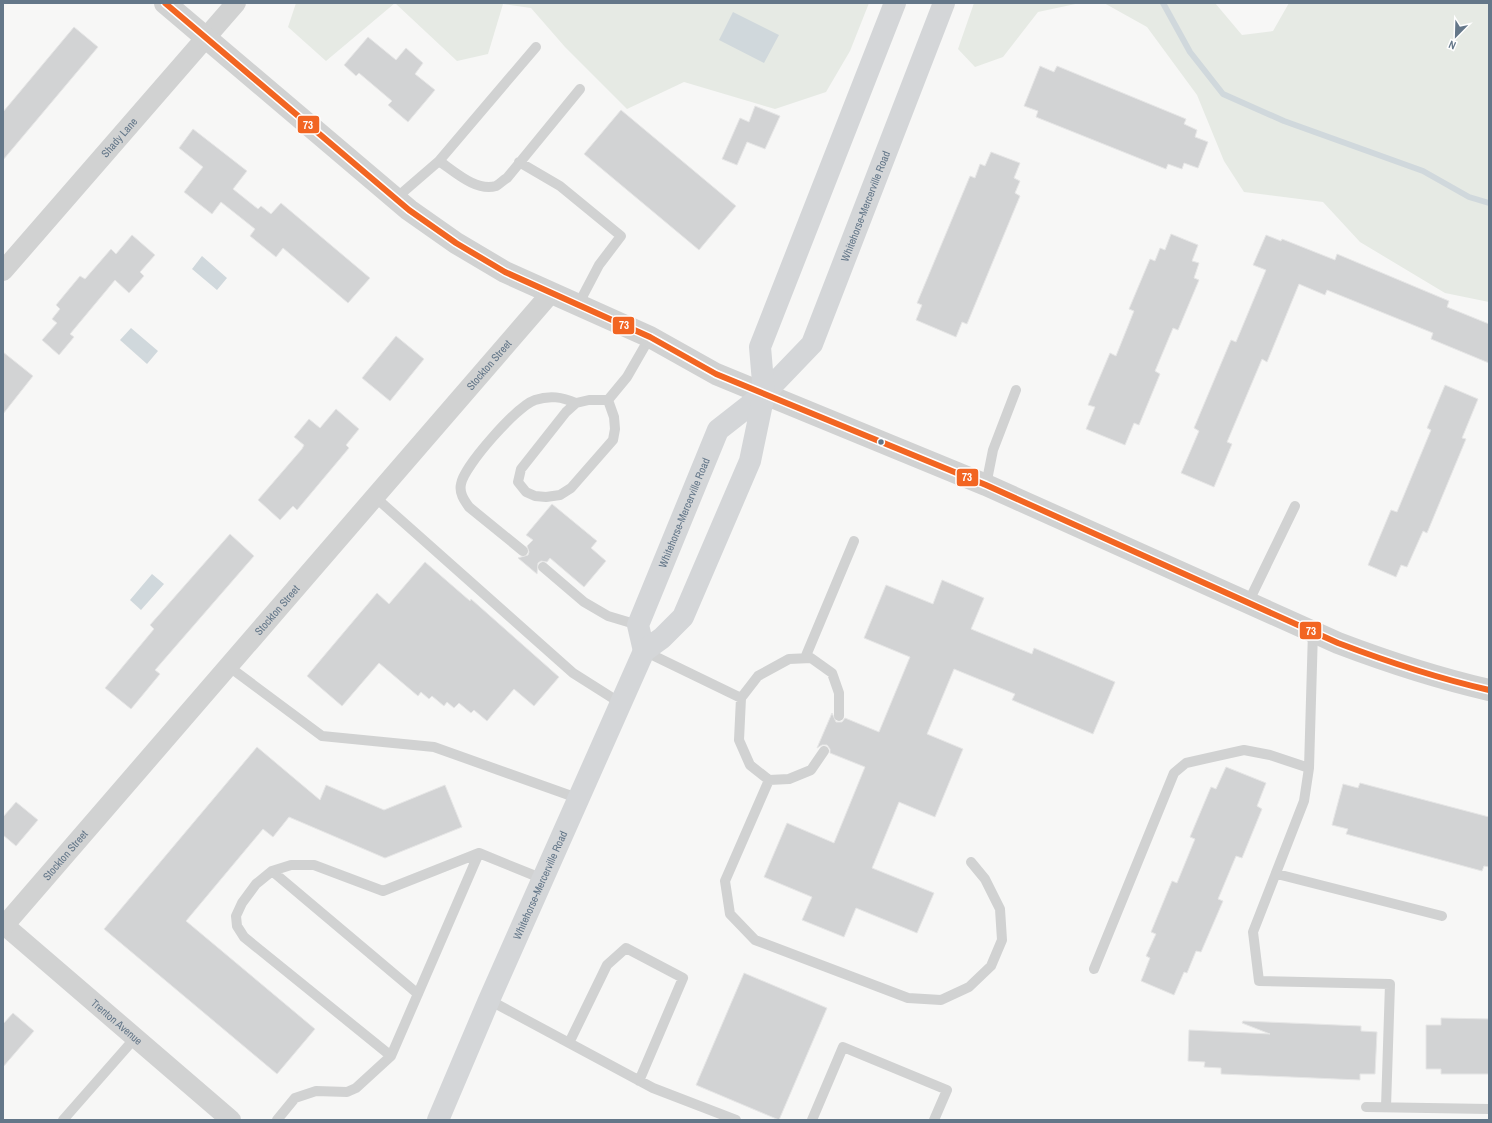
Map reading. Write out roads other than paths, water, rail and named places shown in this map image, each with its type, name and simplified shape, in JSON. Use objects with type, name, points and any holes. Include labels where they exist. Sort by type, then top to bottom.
[{"type":"main road","points":[[638,625],[644,651],[662,638],[683,617],[750,461],[764,394],[760,347],[895,3]]},
{"type":"main road","name":"Whitehorse-Mercerville Road","points":[[638,625],[718,430],[764,394],[812,344],[944,3]]},
{"type":"main road","name":"Whitehorse-Mercerville Road","points":[[438,1120],[489,1000],[580,799],[644,651]]},
{"type":"street","points":[[165,3],[395,199],[456,243],[506,272],[578,306],[650,337],[716,374],[986,485],[1338,643],[1394,664],[1455,682],[1489,690]]},
{"type":"street","name":"Shady Lane","points":[[3,271],[236,3]]},
{"type":"street","name":"Stockton Street","points":[[3,926],[551,293]]},
{"type":"street","name":"Trenton Avenue","points":[[3,926],[231,1120]]},
{"type":"lane","points":[[395,199],[439,161],[536,47]]},
{"type":"lane","points":[[439,161],[469,181],[484,187],[497,186],[506,178],[580,89]]},
{"type":"lane","points":[[519,162],[560,186],[621,236],[599,265],[578,306]]},
{"type":"lane","points":[[608,400],[627,377],[650,337]]},
{"type":"lane","points":[[986,485],[993,450],[1016,390]]},
{"type":"lane","points":[[524,551],[469,506],[462,497],[461,484],[470,465],[507,421],[534,400],[550,397],[564,398],[576,403]]},
{"type":"lane","points":[[589,400],[608,400],[614,417],[616,429],[613,440],[571,488],[560,494],[546,497],[535,496],[526,492],[518,482],[521,469],[566,412],[576,403],[589,400]]},
{"type":"lane","points":[[375,497],[574,673],[622,704]]},
{"type":"lane","points":[[1248,603],[1295,506]]},
{"type":"lane","points":[[805,658],[854,541]]},
{"type":"lane","points":[[543,567],[584,602],[608,616],[638,625]]},
{"type":"lane","points":[[1313,631],[1308,768],[1304,801],[1277,874],[1253,932],[1259,981],[1390,984],[1386,1107]]},
{"type":"lane","points":[[644,651],[741,698]]},
{"type":"lane","points":[[824,751],[811,770],[789,779],[769,780],[750,765],[739,740],[741,698],[758,676],[789,658],[811,658],[832,673],[839,693],[839,716]]},
{"type":"lane","points":[[228,666],[322,736],[434,747],[580,799]]},
{"type":"lane","points":[[1094,969],[1174,773],[1186,763],[1244,750],[1270,755],[1308,768]]},
{"type":"lane","points":[[769,780],[725,881],[730,914],[755,940],[908,998],[941,1000],[969,987],[990,966],[1002,940],[1000,909],[985,879],[971,862]]},
{"type":"lane","points":[[391,1056],[244,937],[236,926],[236,916],[242,903],[256,884],[272,871],[291,865],[314,865],[383,891],[480,853],[543,879]]},
{"type":"lane","points":[[277,1120],[295,1098],[316,1092],[347,1092],[356,1088],[391,1056],[480,853]]},
{"type":"lane","points":[[272,871],[418,994]]},
{"type":"lane","points":[[1277,874],[1442,916]]},
{"type":"lane","points":[[569,1043],[607,965],[626,948],[683,978],[639,1081]]},
{"type":"lane","points":[[489,1000],[653,1088],[736,1120]]},
{"type":"lane","points":[[63,1120],[135,1038]]},
{"type":"lane","points":[[812,1120],[843,1047],[947,1090],[934,1120]]},
{"type":"lane","points":[[1366,1107],[1489,1109]]},
{"type":"waterway","points":[[1163,3],[1190,52],[1223,94],[1284,121],[1423,171],[1469,197],[1489,203]]}]
